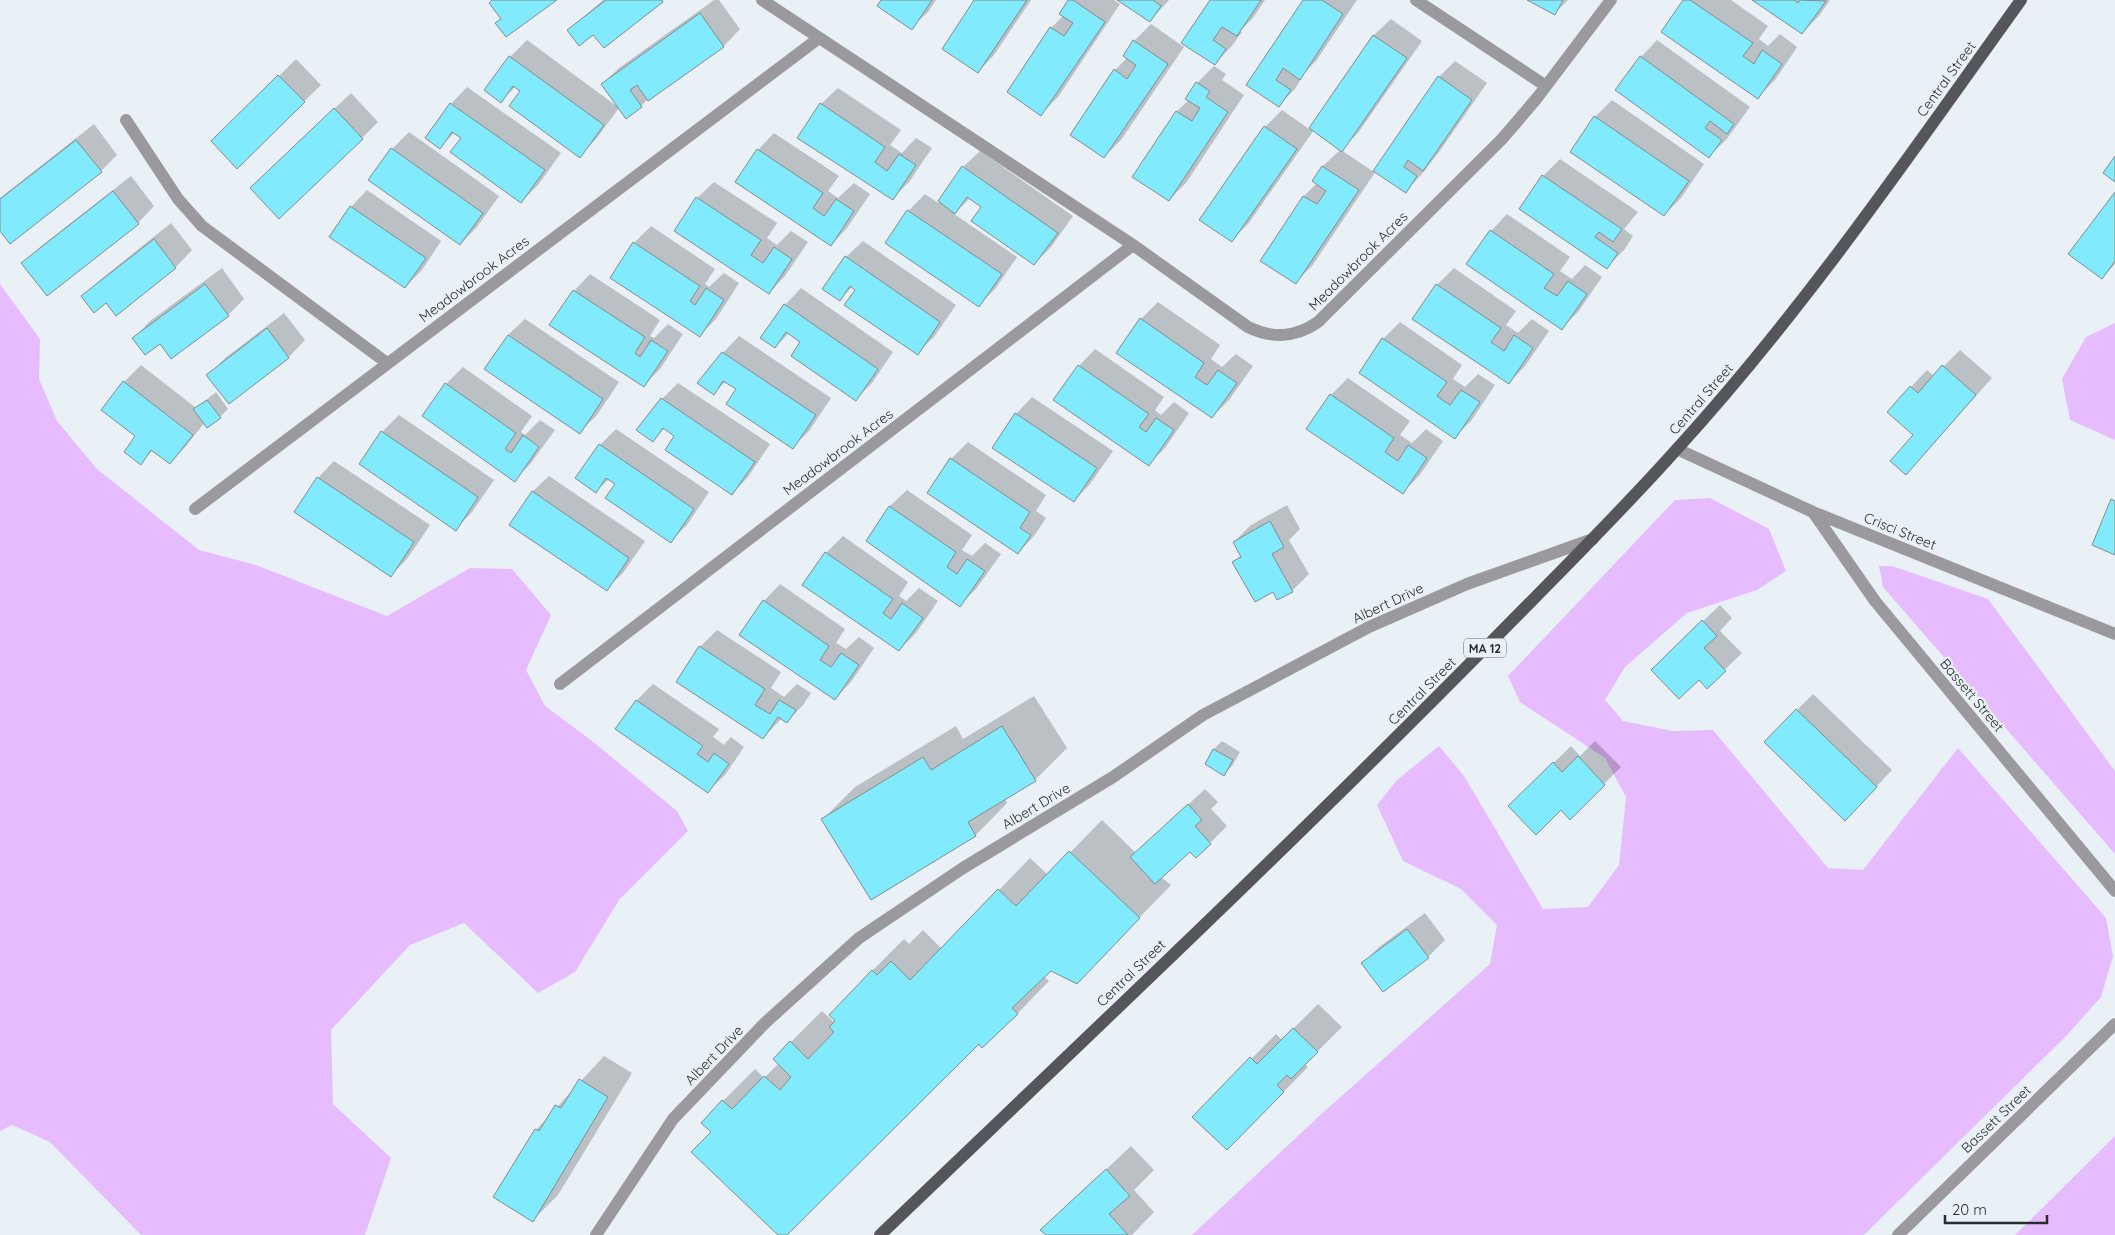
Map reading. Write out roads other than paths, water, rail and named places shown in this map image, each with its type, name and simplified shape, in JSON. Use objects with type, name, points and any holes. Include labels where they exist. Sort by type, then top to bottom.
[{"type":"main road","name":"Central Street","points":[[880,1235],[1376,759],[1677,450],[1748,367],[1844,246],[2022,0]]},
{"type":"street","name":"Meadowbrook Acres","points":[[762,0],[1133,245],[1248,327],[1261,333],[1283,336],[1308,329],[1328,313],[1502,139],[1546,86],[1611,0]]},
{"type":"street","points":[[1416,0],[1546,86]]},
{"type":"street","name":"Meadowbrook Acres","points":[[196,509],[819,38]]},
{"type":"street","points":[[126,120],[178,200],[202,226],[387,363]]},
{"type":"street","name":"Meadowbrook Acres","points":[[560,684],[1133,245]]},
{"type":"street","name":"Crisci Street","points":[[1677,450],[1813,512],[2115,634]]},
{"type":"street","name":"Bassett Street","points":[[1813,512],[1875,601],[2115,891]]},
{"type":"street","name":"Albert Drive","points":[[596,1235],[673,1119],[764,1024],[859,938],[964,868],[1113,777],[1203,716],[1369,627],[1467,584],[1592,539]]},
{"type":"street","name":"Bassett Street","points":[[1898,1235],[2115,1024]]}]
